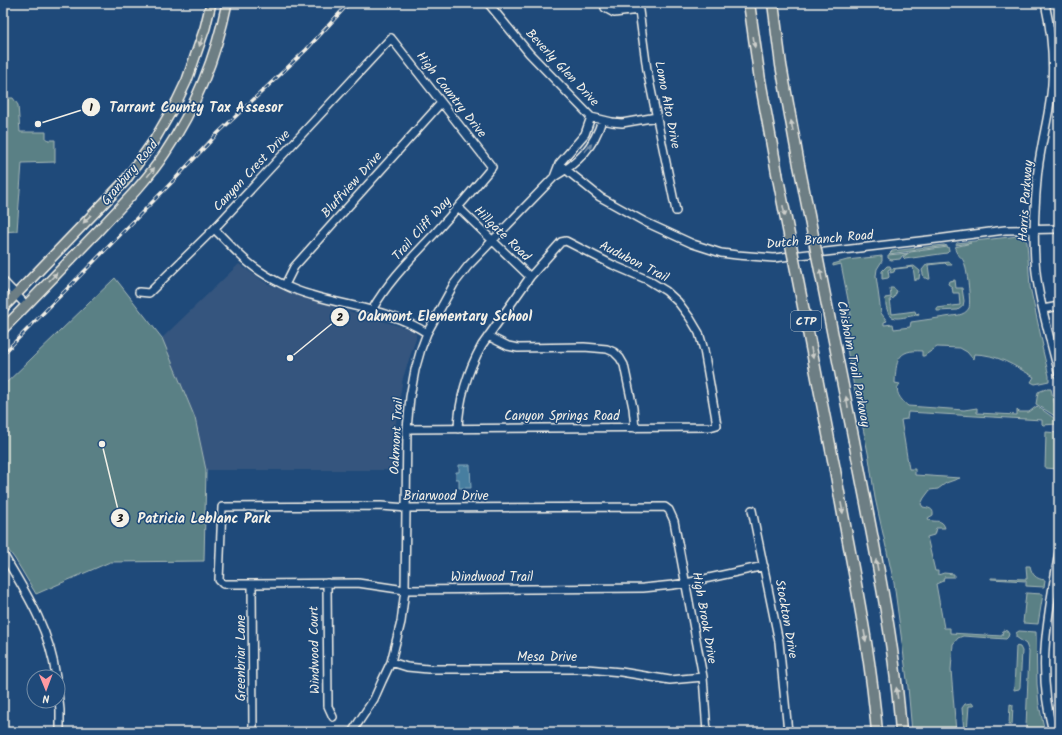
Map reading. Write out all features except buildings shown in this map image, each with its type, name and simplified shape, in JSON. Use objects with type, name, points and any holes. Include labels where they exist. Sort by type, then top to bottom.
[{"type":"highway","name":"Chisholm Trail Parkway","points":[[773,3],[781,66],[854,440],[886,615],[896,679],[901,732]]},
{"type":"highway","points":[[778,3],[781,66]]},
{"type":"highway","name":"CTP","points":[[749,6],[760,80],[777,173],[835,470],[867,651],[874,694],[877,732]]},
{"type":"main road","name":"Granbury Road","points":[[3,308],[125,181],[177,101],[194,62],[211,3]]},
{"type":"main road","name":"Granbury Road","points":[[3,329],[136,190],[165,154],[181,128],[199,92],[217,47],[227,3]]},
{"type":"main road","points":[[194,62],[209,67]]},
{"type":"main road","points":[[125,181],[136,190]]},
{"type":"street","name":"Beverly Glen Drive","points":[[488,3],[529,52],[592,117],[622,123],[657,117]]},
{"type":"street","name":"Harris Parkway","points":[[1045,3],[1050,25],[1053,53],[1052,85],[1037,178],[1035,257],[1038,285],[1059,375]]},
{"type":"street","points":[[605,8],[614,13],[639,6]]},
{"type":"street","name":"Lomo Alto Drive","points":[[639,6],[647,70],[676,211]]},
{"type":"street","name":"High Country Drive","points":[[391,38],[492,167]]},
{"type":"street","name":"Canyon Crest Drive","points":[[140,292],[149,293],[214,229],[391,38]]},
{"type":"street","name":"Bluffview Drive","points":[[284,285],[294,267],[441,103]]},
{"type":"street","name":"Oakmont Trail","points":[[554,178],[559,164],[585,134],[592,117]]},
{"type":"street","name":"Oakmont Trail","points":[[352,732],[374,699],[391,662],[401,622],[405,590],[407,429],[410,397],[415,370],[427,333],[454,284],[468,266],[554,178],[576,161],[594,142],[602,120]]},
{"type":"street","name":"Dutch Branch Road","points":[[559,164],[600,197],[645,222],[693,244],[721,253],[774,258],[1005,230],[1035,228],[1059,229]]},
{"type":"street","name":"Trail Cliff Way","points":[[372,310],[383,292],[398,273],[492,167]]},
{"type":"street","name":"Hillgate Road","points":[[458,207],[492,242],[530,277]]},
{"type":"street","points":[[214,229],[254,267],[284,285],[310,295],[372,310],[411,324],[427,333]]},
{"type":"street","name":"Audubon Trail","points":[[530,277],[561,242],[566,241],[613,265],[648,280],[666,291],[678,302],[699,333],[717,425]]},
{"type":"street","points":[[458,429],[460,403],[466,377],[476,354],[530,277]]},
{"type":"street","points":[[3,281],[26,305]]},
{"type":"street","points":[[1043,309],[1059,306]]},
{"type":"street","points":[[488,336],[508,346],[518,348],[584,347],[607,349],[614,352],[624,364],[633,408],[635,428]]},
{"type":"street","name":"Canyon Springs Road","points":[[407,429],[635,428],[710,427],[717,425]]},
{"type":"street","name":"Briarwood Drive","points":[[219,580],[222,507],[665,507],[669,510]]},
{"type":"street","name":"High Brook Drive","points":[[669,510],[674,521],[703,677],[707,732]]},
{"type":"street","name":"Stockton Drive","points":[[752,510],[779,642],[788,732]]},
{"type":"street","points":[[1053,732],[1047,705],[1044,656],[1048,608],[1059,552]]},
{"type":"street","points":[[3,554],[34,606],[50,650],[54,669]]},
{"type":"street","name":"Windwood Trail","points":[[219,580],[223,584],[368,583],[405,590],[643,588],[673,586],[764,566]]},
{"type":"street","name":"Windwood Court","points":[[327,583],[328,706],[333,717]]},
{"type":"street","name":"Greenbriar Lane","points":[[252,584],[253,732]]},
{"type":"street","name":"Mesa Drive","points":[[391,662],[407,667],[428,669],[586,669],[621,672],[670,680],[703,677]]},
{"type":"street","points":[[60,709],[60,732]]},
{"type":"shaded area","points":[[239,264],[266,283],[295,295],[413,330],[416,334],[416,338],[403,378],[396,422],[395,470],[206,470],[195,418],[162,338]]},
{"type":"shaded area","points":[[459,465],[470,465],[471,488],[459,488],[459,479],[456,479],[456,472],[459,472]]},
{"type":"shaded area","points":[[1059,602],[1059,720],[1054,686],[1053,663],[1054,636]]},
{"type":"green space","points":[[3,98],[13,98],[18,105],[20,132],[46,132],[46,139],[55,140],[55,162],[22,163],[17,231],[3,232]]},
{"type":"green space","points":[[1018,236],[1023,237],[1027,242],[1030,287],[1049,381],[1035,384],[1031,382],[1034,377],[1006,361],[990,356],[974,354],[973,359],[967,352],[960,348],[937,347],[924,356],[922,356],[922,351],[907,352],[903,354],[897,363],[895,383],[900,384],[897,390],[898,393],[901,399],[908,406],[964,410],[977,408],[977,413],[1017,415],[1017,410],[1019,412],[1029,412],[1037,406],[1058,421],[1057,424],[1043,425],[1042,420],[908,412],[907,419],[901,420],[909,469],[915,469],[915,475],[960,478],[946,483],[938,489],[930,490],[921,504],[923,507],[933,511],[933,515],[928,518],[929,520],[942,523],[945,528],[936,528],[934,535],[927,537],[935,571],[938,571],[938,575],[944,573],[954,574],[954,577],[944,577],[943,581],[936,584],[944,628],[950,628],[950,633],[1002,636],[1003,630],[1007,631],[1009,634],[1006,639],[963,636],[958,638],[953,644],[951,670],[956,732],[912,732],[908,687],[894,583],[875,498],[860,413],[865,411],[860,386],[856,398],[841,316],[851,315],[841,264],[833,266],[833,264],[847,260],[882,256],[882,261],[877,269],[876,276],[881,313],[887,321],[884,322],[884,325],[893,324],[894,329],[910,327],[911,322],[959,315],[965,313],[969,308],[969,292],[965,265],[963,260],[956,252],[955,247],[971,243],[956,245],[957,243]]},
{"type":"green space","points":[[944,245],[947,246],[889,254],[892,251]]},
{"type":"green space","points":[[948,247],[949,251],[947,253],[905,259],[903,257],[910,252]]},
{"type":"green space","points":[[908,253],[900,259],[891,260],[888,258],[888,255]]},
{"type":"green space","points":[[950,262],[952,265],[947,265],[945,263],[928,265],[930,279],[924,278],[922,270],[927,264]]},
{"type":"green space","points":[[887,266],[890,266],[891,268],[888,270],[889,277],[882,279],[882,271]]},
{"type":"green space","points":[[914,266],[920,271],[919,279],[916,279],[916,281],[913,267],[895,269],[894,272],[890,273],[891,269]]},
{"type":"green space","points":[[115,278],[162,338],[195,418],[206,470],[204,561],[110,562],[36,594],[15,559],[3,543],[3,386]]},
{"type":"green space","points":[[955,280],[956,288],[962,288],[964,301],[963,306],[958,310],[937,311],[937,308],[960,305],[959,293],[953,293],[952,287],[948,284],[949,281]]},
{"type":"green space","points":[[890,288],[897,291],[894,298],[890,299],[892,314],[915,311],[916,314],[919,313],[918,315],[898,318],[891,316],[886,307],[885,298],[891,297]]},
{"type":"green space","points":[[1051,389],[1058,418],[1036,404],[1038,392]]},
{"type":"green space","points":[[1046,432],[1059,433],[1058,469],[1045,468]]},
{"type":"green space","points":[[1026,566],[1030,566],[1033,574],[1037,578],[1045,580],[1044,587],[1026,586],[1026,581],[991,579],[1027,579]]},
{"type":"green space","points":[[1026,593],[1043,594],[1038,624],[1023,623]]},
{"type":"green space","points":[[1019,631],[1036,632],[1037,684],[1039,705],[1045,732],[1027,732],[1029,652],[1026,644],[1016,637],[1016,633]]},
{"type":"green space","points":[[1016,646],[1020,647],[1022,651],[1020,687],[1019,689],[1014,690]]},
{"type":"green space","points":[[972,703],[974,706],[969,706],[967,732],[964,732],[962,708],[965,704]]},
{"type":"green space","points":[[1010,704],[1013,705],[1012,725],[1009,725]]},
{"type":"railway","points":[[3,354],[175,179],[218,133],[306,50],[349,3]]},
{"type":"place","name":"Tarrant County Tax Assesor","points":[[38,124]]},
{"type":"place","name":"Oakmont Elementary School","points":[[290,358]]},
{"type":"place","name":"Patricia Leblanc Park","points":[[102,444]]}]
